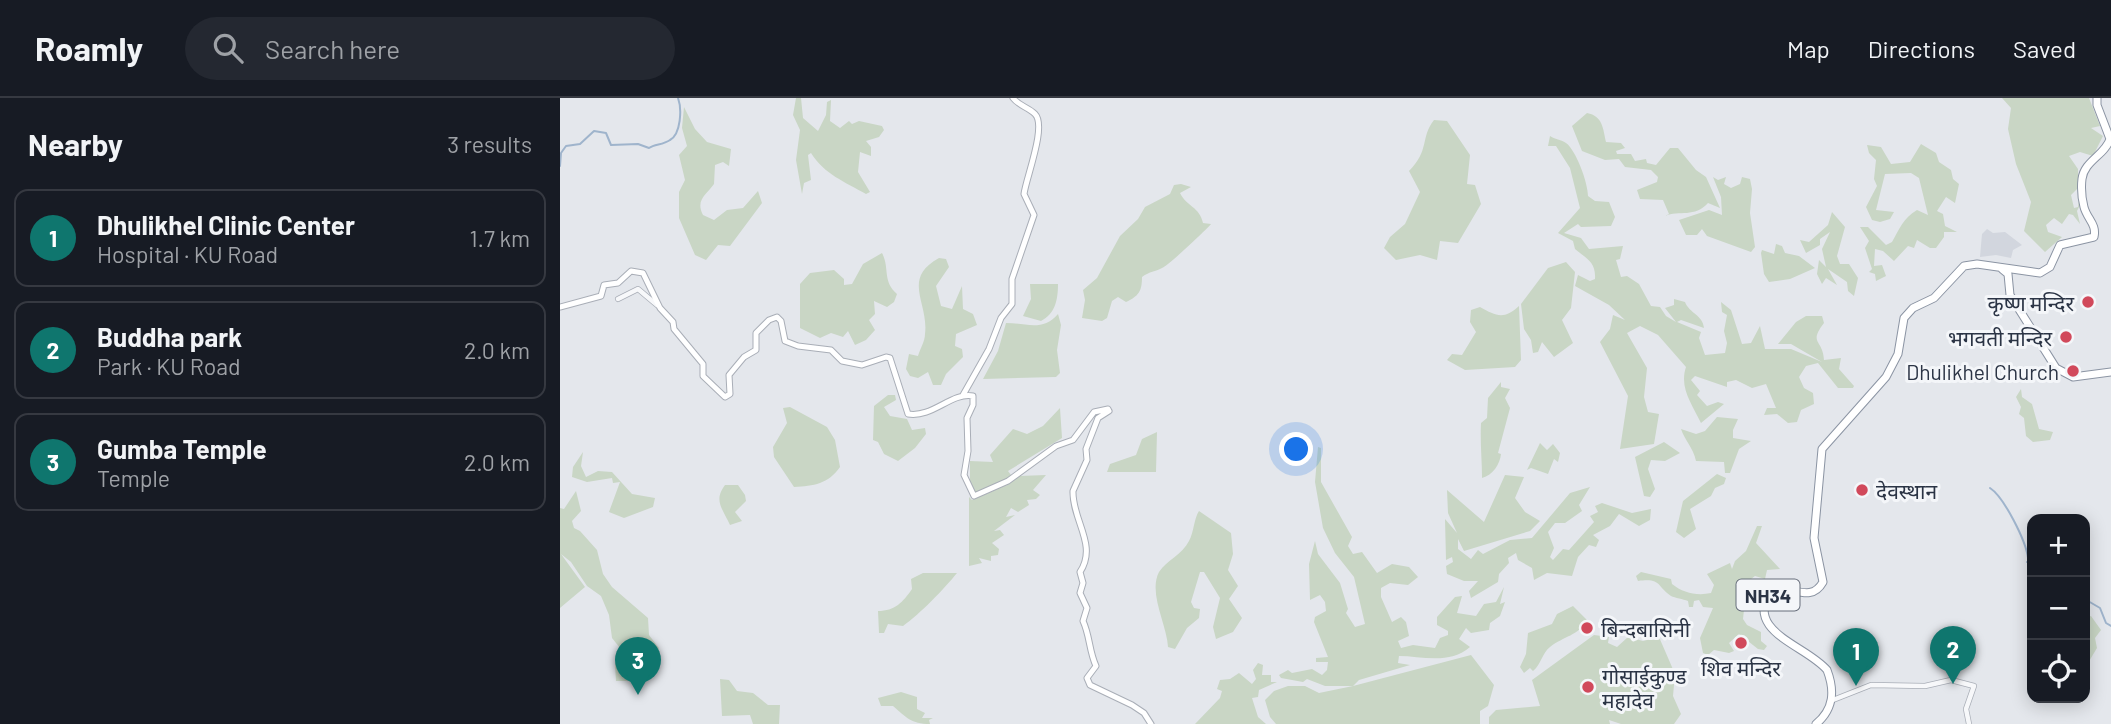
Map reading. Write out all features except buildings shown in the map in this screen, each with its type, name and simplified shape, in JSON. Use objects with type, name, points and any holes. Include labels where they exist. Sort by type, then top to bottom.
[{"type":"highway","name":"NH34","points":[[1833,699],[1829,676],[1824,666],[1768,628],[1763,613],[1772,590],[1783,587],[1808,594],[1819,589],[1823,582],[1814,538],[1822,449],[1885,377],[1898,354],[1904,318],[1913,308],[1934,298],[1962,268],[1974,264],[2035,274],[2045,271],[2060,245],[2094,237],[2095,230],[2084,209],[2083,172],[2106,148],[2110,139],[2096,105],[2097,98]]},
{"type":"highway","points":[[1995,266],[2006,271],[2010,295],[2056,368],[2073,377],[2111,372]]},
{"type":"highway","points":[[2008,279],[2018,271]]},
{"type":"highway","points":[[1816,724],[1833,699]]},
{"type":"main road","points":[[560,307],[601,296],[604,285],[618,283],[635,271],[643,273],[660,308],[669,315],[674,330],[681,335],[689,351],[703,364],[703,376],[724,397],[730,394],[729,375],[744,357],[756,350],[756,333],[769,320],[777,317],[781,321],[785,341],[792,345],[831,350],[842,361],[862,365],[890,358],[908,414],[934,410],[963,395],[984,360],[1001,318],[1012,304],[1012,279],[1024,240],[1033,223],[1034,212],[1024,194],[1037,148],[1038,120],[1036,114],[1013,98]]},
{"type":"main road","points":[[963,395],[973,396],[974,400],[967,418],[968,451],[964,475],[974,496],[1008,481],[1056,446],[1073,440],[1094,412],[1110,410],[1098,418],[1086,449],[1087,460],[1073,492],[1086,537],[1080,593],[1087,608],[1083,623],[1089,631],[1090,653],[1096,666],[1087,678],[1090,685],[1132,705],[1151,723]]},
{"type":"street","points":[[618,299],[638,289],[660,308]]},
{"type":"street","points":[[1833,699],[1867,685],[1937,685],[1957,680],[1974,686],[1966,705],[1969,724]]},
{"type":"shaded area","points":[[1987,229],[1993,233],[2005,232],[2022,245],[2013,250],[2011,258],[1996,255],[1980,257],[1982,234]]},
{"type":"green space","points":[[796,98],[801,98],[803,118],[818,131],[826,115],[827,102],[831,100],[830,121],[840,128],[849,121],[852,124],[859,121],[882,126],[884,130],[879,137],[866,141],[871,147],[871,156],[860,152],[858,172],[870,192],[866,194],[836,177],[822,167],[811,153],[808,155],[811,180],[804,183],[802,194],[796,160],[800,130],[793,115]]},
{"type":"green space","points":[[2002,98],[2089,98],[2100,126],[2091,128],[2103,136],[2093,156],[2080,152],[2069,156],[2078,169],[2078,188],[2071,195],[2074,208],[2078,207],[2079,199],[2081,203],[2077,211],[2080,224],[2069,214],[2062,224],[2054,218],[2046,225],[2048,232],[2062,237],[2045,252],[2024,231],[2031,202],[2016,164],[2008,129],[2011,108]]},
{"type":"green space","points":[[684,107],[695,129],[707,142],[731,149],[729,166],[723,162],[715,165],[714,184],[700,205],[703,215],[714,220],[727,210],[743,208],[758,191],[762,203],[730,246],[718,245],[706,260],[695,255],[679,218],[679,192],[685,180],[679,155],[687,146],[682,128]]},
{"type":"green space","points":[[1587,113],[1599,120],[1606,142],[1621,143],[1625,148],[1616,151],[1617,154],[1631,154],[1635,161],[1646,159],[1647,163],[1656,165],[1670,148],[1678,148],[1696,170],[1706,177],[1720,208],[1708,203],[1698,211],[1665,216],[1669,214],[1663,200],[1640,199],[1637,190],[1657,182],[1658,177],[1651,170],[1625,167],[1619,159],[1605,160],[1582,151],[1572,126]]},
{"type":"green space","points":[[1434,120],[1447,121],[1470,155],[1467,184],[1475,185],[1481,204],[1458,243],[1440,241],[1437,260],[1420,255],[1396,260],[1384,248],[1390,237],[1405,224],[1420,192],[1409,171],[1420,157]]},
{"type":"green space","points":[[1550,136],[1570,147],[1581,167],[1588,196],[1595,201],[1609,202],[1615,217],[1611,226],[1581,227],[1578,224],[1564,233],[1581,238],[1589,249],[1623,246],[1620,259],[1616,260],[1621,277],[1627,276],[1639,284],[1651,306],[1660,307],[1666,316],[1676,322],[1665,308],[1674,305],[1674,299],[1685,302],[1701,320],[1704,328],[1681,320],[1677,322],[1701,332],[1699,338],[1705,355],[1725,353],[1727,343],[1724,331],[1727,315],[1722,312],[1721,302],[1731,310],[1742,344],[1751,343],[1760,326],[1765,349],[1791,349],[1822,362],[1791,344],[1778,344],[1796,322],[1806,316],[1822,316],[1824,323],[1817,338],[1824,360],[1841,358],[1839,369],[1853,388],[1838,388],[1818,363],[1806,366],[1799,377],[1804,388],[1813,393],[1814,404],[1801,410],[1797,422],[1788,423],[1777,414],[1764,415],[1767,408],[1776,408],[1766,384],[1752,388],[1736,380],[1727,382],[1727,387],[1695,376],[1691,380],[1700,391],[1697,395],[1707,406],[1718,402],[1724,404],[1701,423],[1685,389],[1686,367],[1658,335],[1640,326],[1627,333],[1647,368],[1644,397],[1648,412],[1659,414],[1654,444],[1620,449],[1628,396],[1600,342],[1610,329],[1613,315],[1625,320],[1609,305],[1575,286],[1578,275],[1590,281],[1595,279],[1595,273],[1590,261],[1575,249],[1573,241],[1558,233],[1580,208],[1570,168],[1556,146],[1548,146]]},
{"type":"green space","points":[[1921,144],[1936,153],[1939,162],[1951,170],[1953,179],[1959,184],[1955,203],[1946,197],[1937,211],[1943,214],[1945,226],[1957,232],[1944,232],[1944,237],[1936,248],[1930,248],[1917,240],[1914,248],[1908,246],[1894,261],[1883,251],[1875,249],[1874,266],[1882,265],[1886,276],[1876,281],[1875,274],[1869,272],[1872,269],[1865,248],[1869,241],[1860,227],[1868,227],[1886,245],[1892,242],[1912,213],[1917,210],[1928,215],[1919,178],[1911,173],[1885,174],[1876,210],[1894,212],[1890,219],[1880,222],[1872,220],[1866,207],[1877,186],[1874,179],[1876,160],[1869,153],[1867,145],[1881,147],[1891,164],[1910,162]]},
{"type":"green space","points":[[1713,177],[1718,180],[1726,177],[1724,184],[1731,188],[1740,184],[1742,177],[1750,179],[1750,213],[1755,247],[1751,252],[1707,236],[1702,229],[1697,235],[1686,235],[1679,220],[1709,210],[1722,215],[1721,197]]},
{"type":"green space","points":[[1174,185],[1191,187],[1180,193],[1183,197],[1199,213],[1203,223],[1211,224],[1166,266],[1142,277],[1139,293],[1134,298],[1126,302],[1118,297],[1112,301],[1107,318],[1102,321],[1082,318],[1085,300],[1083,290],[1097,278],[1120,236],[1138,219],[1145,207],[1170,194]]},
{"type":"green space","points":[[1832,212],[1845,227],[1837,256],[1840,264],[1849,264],[1858,278],[1854,296],[1848,291],[1847,282],[1828,269],[1837,285],[1826,278],[1822,284],[1817,274],[1819,260],[1826,267],[1822,249],[1830,232],[1820,239],[1820,245],[1806,253],[1800,240],[1809,242],[1828,225]]},
{"type":"green space","points":[[1776,244],[1782,246],[1785,253],[1799,256],[1815,268],[1790,279],[1769,282],[1764,274],[1761,253],[1762,250],[1774,254]]},
{"type":"green space","points":[[882,253],[889,284],[897,294],[894,302],[887,307],[874,301],[875,314],[869,320],[875,330],[866,340],[855,345],[848,331],[843,337],[831,333],[820,338],[800,328],[800,284],[810,273],[834,270],[844,279],[844,285],[852,284],[863,264]]},
{"type":"green space","points":[[939,258],[946,259],[949,267],[936,286],[941,306],[952,309],[962,286],[963,309],[973,314],[977,325],[956,334],[955,346],[962,349],[963,357],[946,374],[941,385],[933,385],[928,372],[918,378],[910,376],[906,369],[909,354],[918,356],[925,337],[919,292],[921,274]]},
{"type":"green space","points":[[1566,262],[1575,272],[1571,308],[1562,320],[1573,343],[1554,357],[1542,342],[1538,352],[1533,353],[1531,340],[1524,329],[1521,304],[1548,268]]},
{"type":"green space","points":[[1030,284],[1058,284],[1055,306],[1050,315],[1041,321],[1023,316],[1031,299]]},
{"type":"green space","points":[[1519,306],[1521,360],[1515,367],[1465,370],[1447,360],[1452,354],[1462,355],[1476,332],[1470,322],[1471,310],[1480,307],[1504,315]]},
{"type":"green space","points":[[1058,314],[1061,325],[1057,350],[1060,373],[1056,377],[983,379],[998,351],[1006,323],[1040,325]]},
{"type":"green space","points":[[1501,382],[1501,387],[1510,389],[1505,398],[1510,408],[1498,453],[1501,454],[1493,472],[1482,478],[1481,423],[1487,418],[1488,398]]},
{"type":"green space","points":[[2021,389],[2022,397],[2032,404],[2039,429],[2053,432],[2050,440],[2033,442],[2026,436],[2024,418],[2019,414],[2021,407],[2016,397]]},
{"type":"green space","points":[[888,395],[895,395],[896,400],[884,407],[890,416],[907,419],[912,430],[925,428],[926,434],[915,448],[898,461],[884,454],[878,442],[873,440],[874,406]]},
{"type":"green space","points":[[790,407],[827,427],[835,440],[840,467],[831,477],[820,483],[794,487],[774,457],[773,447],[787,423],[783,408]]},
{"type":"green space","points":[[1060,408],[1062,438],[1008,471],[1011,475],[1008,479],[974,493],[970,491],[970,461],[993,462],[990,455],[1013,429],[1027,434],[1043,426]]},
{"type":"green space","points":[[1717,417],[1738,419],[1733,438],[1751,441],[1739,449],[1730,473],[1725,473],[1724,462],[1696,461],[1681,429],[1696,434],[1705,431]]},
{"type":"green space","points":[[1157,432],[1156,472],[1107,472],[1110,464],[1136,455],[1142,439]]},
{"type":"green space","points":[[1664,442],[1680,453],[1665,461],[1651,460],[1648,469],[1655,489],[1650,497],[1644,496],[1635,457]]},
{"type":"green space","points":[[1540,443],[1547,450],[1553,444],[1560,453],[1558,462],[1554,459],[1548,474],[1531,468],[1527,470]]},
{"type":"green space","points":[[1318,447],[1321,448],[1321,482],[1352,537],[1348,546],[1353,554],[1362,552],[1377,573],[1392,564],[1409,567],[1418,577],[1408,585],[1390,583],[1381,588],[1381,597],[1392,622],[1401,617],[1406,622],[1409,636],[1398,641],[1401,648],[1413,645],[1435,648],[1440,638],[1448,635],[1448,631],[1437,625],[1437,617],[1455,597],[1462,596],[1457,613],[1476,616],[1484,604],[1496,602],[1504,587],[1500,604],[1505,602],[1500,616],[1490,623],[1489,630],[1471,633],[1466,628],[1459,639],[1470,647],[1462,653],[1445,658],[1399,656],[1398,663],[1410,665],[1359,680],[1353,686],[1325,686],[1307,679],[1303,682],[1281,678],[1279,675],[1288,670],[1292,673],[1312,669],[1322,675],[1327,670],[1328,662],[1316,662],[1316,658],[1328,657],[1314,622],[1315,617],[1326,611],[1325,602],[1320,595],[1310,600],[1309,564],[1315,541],[1318,554],[1340,583],[1348,609],[1346,613],[1355,627],[1365,624],[1354,577],[1335,553],[1323,528],[1315,482]]},
{"type":"green space","points":[[583,452],[581,466],[586,477],[598,471],[612,472],[632,494],[655,498],[653,507],[624,518],[609,512],[620,482],[613,483],[612,478],[587,482],[572,477],[573,467]]},
{"type":"green space","points":[[1717,474],[1726,478],[1724,484],[1715,488],[1711,496],[1690,509],[1696,529],[1684,538],[1676,532],[1683,501]]},
{"type":"green space","points":[[1046,475],[1033,490],[1040,495],[1036,499],[1027,500],[1029,505],[1018,512],[1011,508],[1006,517],[1015,515],[994,531],[1000,530],[1004,535],[992,543],[999,549],[998,555],[991,556],[991,561],[979,558],[982,563],[969,566],[969,497],[972,500],[1007,485],[1019,476]]},
{"type":"green space","points":[[1505,475],[1524,477],[1515,498],[1525,512],[1540,521],[1530,531],[1464,551],[1458,539],[1458,549],[1471,559],[1478,550],[1483,554],[1510,540],[1532,538],[1570,493],[1590,487],[1579,505],[1582,511],[1565,523],[1555,523],[1548,532],[1554,548],[1550,557],[1553,560],[1563,549],[1569,550],[1594,522],[1590,516],[1598,512],[1595,506],[1602,503],[1632,513],[1651,509],[1650,520],[1639,526],[1619,514],[1610,526],[1593,535],[1599,540],[1596,547],[1589,545],[1578,557],[1572,576],[1547,573],[1534,580],[1532,568],[1518,560],[1516,553],[1508,558],[1509,563],[1499,574],[1498,582],[1471,598],[1469,591],[1478,581],[1464,581],[1447,574],[1446,566],[1453,562],[1452,557],[1446,560],[1445,519],[1457,533],[1448,513],[1447,490],[1484,522]]},
{"type":"green space","points":[[725,485],[738,485],[746,501],[735,512],[742,521],[730,525],[719,500]]},
{"type":"green space","points":[[576,491],[581,511],[572,521],[574,528],[597,550],[603,574],[612,587],[648,618],[649,635],[659,648],[654,667],[628,681],[616,681],[615,665],[620,648],[612,638],[609,615],[601,596],[587,586],[571,562],[561,554],[585,587],[560,608],[560,508],[564,509]]},
{"type":"green space","points":[[1199,511],[1231,533],[1233,554],[1228,570],[1238,586],[1229,599],[1242,618],[1233,632],[1216,639],[1213,627],[1220,598],[1204,572],[1200,572],[1191,602],[1194,608],[1200,609],[1199,618],[1187,628],[1175,649],[1168,647],[1157,599],[1156,580],[1162,568],[1186,546]]},
{"type":"green space","points":[[1757,526],[1762,526],[1756,543],[1780,569],[1767,570],[1765,579],[1755,576],[1747,582],[1743,619],[1747,625],[1761,632],[1761,641],[1767,646],[1764,650],[1758,649],[1739,634],[1729,643],[1734,651],[1729,653],[1714,650],[1708,655],[1703,653],[1700,638],[1713,608],[1703,607],[1699,600],[1694,601],[1693,607],[1689,607],[1688,601],[1671,596],[1655,582],[1638,581],[1636,576],[1641,572],[1671,579],[1672,584],[1685,592],[1711,593],[1714,585],[1707,574],[1730,563],[1732,569],[1735,561],[1746,551]]},
{"type":"green space","points":[[923,573],[957,573],[910,621],[903,626],[888,624],[884,633],[879,633],[878,611],[898,605],[912,589],[911,579]]},
{"type":"green space","points":[[1573,606],[1587,620],[1575,633],[1550,647],[1533,671],[1530,668],[1524,673],[1520,667],[1526,654],[1528,633],[1552,624],[1557,614]]},
{"type":"green space","points":[[2090,616],[2101,630],[2095,638],[2097,648],[2090,660],[2090,640]]},
{"type":"green space","points":[[1594,635],[1609,637],[1608,643],[1617,647],[1628,637],[1643,641],[1659,637],[1675,674],[1673,696],[1681,714],[1674,724],[1621,724],[1609,720],[1610,724],[1489,724],[1489,717],[1496,710],[1540,706],[1532,680]]},
{"type":"green space","points":[[1471,655],[1494,685],[1488,706],[1480,711],[1480,724],[1276,724],[1270,717],[1265,700],[1274,691],[1288,686],[1305,686],[1319,693]]},
{"type":"green space","points":[[1258,663],[1263,665],[1262,675],[1271,675],[1271,682],[1277,682],[1259,690],[1258,697],[1252,698],[1258,717],[1266,724],[1195,724],[1220,698],[1222,691],[1217,689],[1220,680],[1230,679],[1239,673],[1252,684],[1256,679],[1253,670]]},
{"type":"green space","points":[[720,679],[729,680],[737,691],[753,693],[768,705],[780,705],[779,724],[753,724],[750,715],[722,716]]},
{"type":"green space","points":[[901,692],[917,697],[917,709],[925,713],[922,718],[933,718],[929,720],[930,724],[913,721],[893,706],[881,706],[878,698]]},
{"type":"waterway","points":[[560,166],[561,153],[566,146],[580,144],[594,131],[606,133],[611,145],[638,144],[649,148],[667,142],[674,137],[678,127],[678,98]]},
{"type":"waterway","points":[[1990,488],[2002,500],[2014,520],[2027,555]]},
{"type":"waterway","points":[[2090,602],[2100,608],[2106,623],[2111,626]]},
{"type":"place","name":"कृष्ण मन्दिर","points":[[2088,302]]},
{"type":"place","name":"भगवती मन्दिर","points":[[2066,337]]},
{"type":"place","name":"Dhulikhel Church","points":[[2073,371]]},
{"type":"place","name":"देवस्थान","points":[[1862,490]]},
{"type":"place","name":"बिन्दबासिनी","points":[[1587,628]]},
{"type":"place","name":"शिव मन्दिर","points":[[1741,643]]},
{"type":"place","name":"Buddha park","points":[[1953,684]]},
{"type":"place","name":"Dhulikhel Clinic Center","points":[[1856,686]]},
{"type":"place","name":"गोसाईकुण्ड महादेव","points":[[1588,687]]},
{"type":"place","name":"Gumba Temple","points":[[638,695]]}]
